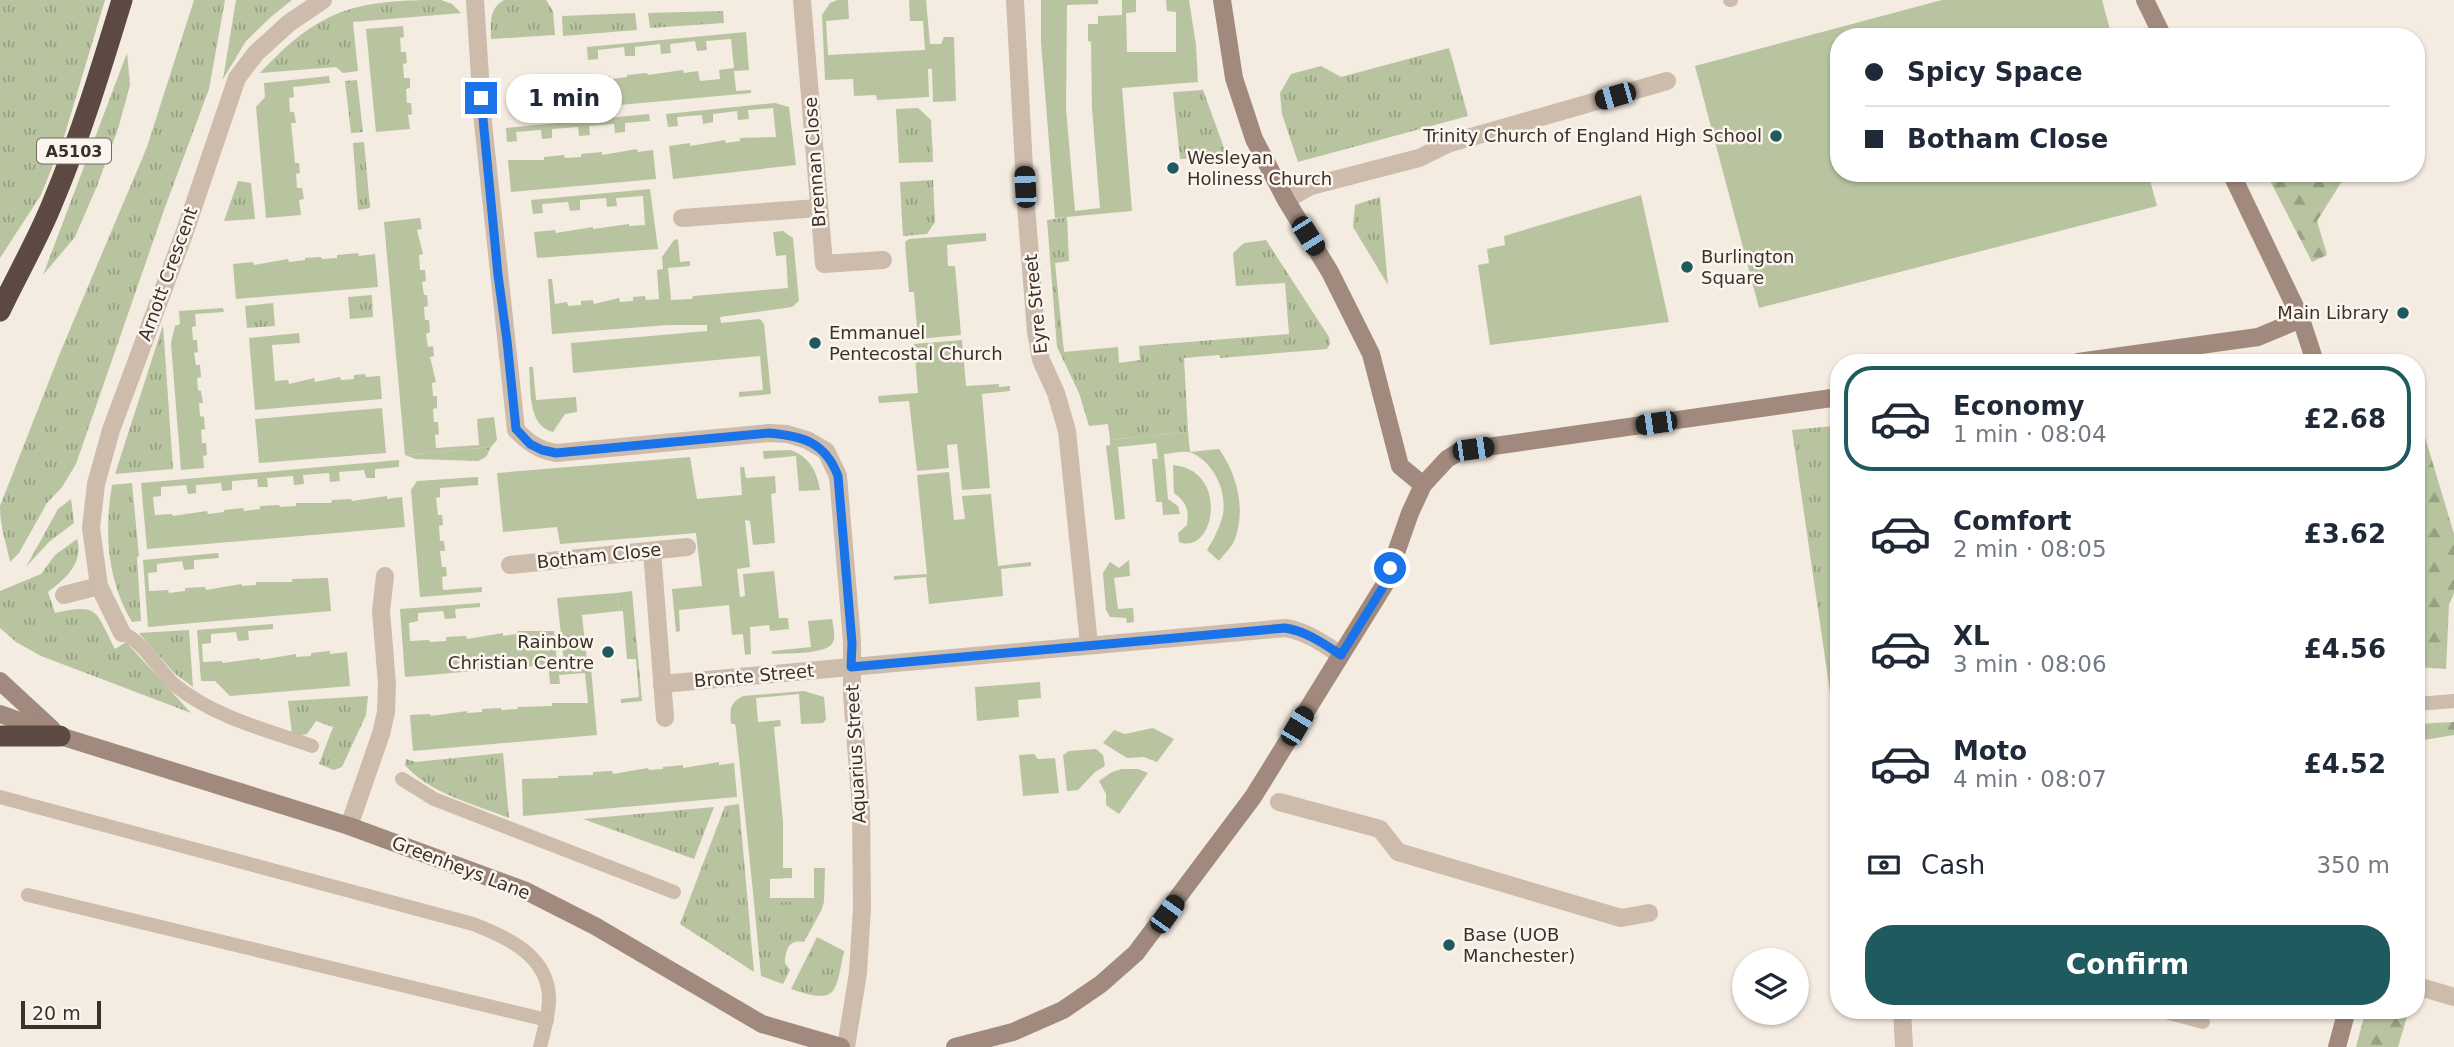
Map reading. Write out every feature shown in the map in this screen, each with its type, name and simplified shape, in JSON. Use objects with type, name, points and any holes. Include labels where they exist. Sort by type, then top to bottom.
[{"type":"highway","name":"A5103","points":[[3,304],[51,207],[72,155],[92,100],[122,0]]},
{"type":"highway","points":[[0,736],[60,736]]},
{"type":"street","name":"Arnott Crescent","points":[[122,633],[99,586],[91,528],[96,484],[111,430],[184,234],[237,78],[256,53],[289,23],[323,0]]},
{"type":"street","name":"Aquarius Street","points":[[475,0],[483,123],[516,429],[530,444],[556,453],[769,433],[787,434],[807,440],[826,451],[838,476],[852,643],[851,667],[861,808],[862,920],[858,972],[846,1047]]},
{"type":"street","name":"Brennan Close","points":[[802,0],[824,264],[883,260]]},
{"type":"street","name":"Eyre Street","points":[[1015,0],[1036,332],[1041,360],[1056,393],[1068,431],[1089,644]]},
{"type":"street","points":[[1222,0],[1234,78],[1254,139],[1286,200],[1330,272],[1371,354],[1400,466],[1423,485]]},
{"type":"street","points":[[2145,0],[2159,28]]},
{"type":"street","points":[[1286,200],[1305,188],[1419,158],[1450,142],[1667,81]]},
{"type":"street","points":[[2235,182],[2301,319],[2312,354]]},
{"type":"street","points":[[682,218],[818,208]]},
{"type":"street","points":[[2136,354],[2258,337],[2301,319]]},
{"type":"street","points":[[956,1047],[1013,1032],[1063,1010],[1101,984],[1136,953],[1253,797],[1385,584],[1410,513],[1423,485],[1447,459],[1473,449],[1830,398]]},
{"type":"street","name":"Botham Close","points":[[510,565],[687,547]]},
{"type":"street","points":[[652,551],[665,718]]},
{"type":"street","points":[[349,826],[386,712],[387,684],[381,611],[386,576]]},
{"type":"street","points":[[64,595],[99,586]]},
{"type":"street","name":"Bronte Street","points":[[662,684],[1285,628],[1296,629],[1341,655]]},
{"type":"street","name":"Greenheys Lane","points":[[0,681],[60,736]]},
{"type":"street","name":"Greenheys Lane","points":[[0,713],[60,736],[349,826],[526,891],[595,926],[762,1024],[841,1047]]},
{"type":"street","points":[[1279,802],[1380,829],[1398,852],[1620,918],[1648,913]]},
{"type":"street","points":[[2425,988],[2454,997]]},
{"type":"street","points":[[1902,1019],[1904,1047]]},
{"type":"street","points":[[2337,1047],[2345,1019]]},
{"type":"lane","name":"Arnott Crescent","points":[[122,633],[133,638],[176,686],[196,700],[221,713],[312,746]]},
{"type":"lane","points":[[2425,703],[2454,701]]},
{"type":"lane","points":[[402,779],[434,799],[674,892]]},
{"type":"lane","points":[[0,797],[473,924],[503,935],[534,959],[548,986],[547,1020],[540,1047]]},
{"type":"lane","points":[[28,895],[547,1020]]},
{"type":"lane","points":[[2192,1019],[2203,1022]]},
{"type":"green space","points":[[0,0],[105,0],[64,137],[41,195],[0,258]]},
{"type":"green space","points":[[194,0],[225,0],[209,89],[76,464],[62,487],[47,503],[19,553],[10,562],[0,506],[60,353],[147,147]]},
{"type":"green space","points":[[236,0],[292,0],[246,41],[223,79]]},
{"type":"green space","points":[[441,0],[452,4],[461,13],[353,22],[358,71],[343,73],[336,67],[260,73],[301,35],[340,12],[384,2]]},
{"type":"green space","points":[[504,0],[546,0],[553,11],[555,35],[491,39],[493,12]]},
{"type":"green space","points":[[848,0],[849,19],[826,21],[828,55],[925,50],[923,21],[910,21],[909,0],[926,0],[930,44],[941,44],[944,37],[954,37],[956,101],[933,102],[932,69],[928,69],[929,97],[877,100],[876,95],[854,96],[853,79],[825,80],[822,15],[830,3]]},
{"type":"green space","points":[[1041,0],[1098,0],[1098,4],[1067,5],[1066,109],[1075,211],[1100,208],[1088,24],[1098,24],[1098,16],[1122,15],[1122,0],[1136,0],[1136,12],[1126,13],[1127,52],[1176,52],[1176,12],[1167,11],[1166,0],[1189,0],[1198,82],[1122,88],[1132,211],[1055,218],[1041,42]]},
{"type":"green space","name":"Trinity Church of England High School","points":[[1942,0],[2102,0],[2110,28],[1837,28]]},
{"type":"green space","points":[[723,11],[724,23],[650,28],[648,13]]},
{"type":"green space","points":[[635,13],[637,30],[563,36],[562,16]]},
{"type":"green space","points":[[403,26],[404,37],[400,38],[401,52],[406,52],[404,78],[410,78],[410,88],[406,89],[407,103],[411,103],[412,114],[408,115],[410,129],[376,132],[366,29]]},
{"type":"green space","name":"Trinity Church of England High School","points":[[1830,30],[1830,182],[2150,182],[2157,206],[1759,308],[1695,66]]},
{"type":"green space","points":[[746,32],[749,70],[734,71],[736,91],[751,90],[751,93],[521,114],[519,84],[554,84],[554,81],[575,79],[575,82],[610,76],[611,79],[683,70],[684,73],[698,71],[700,81],[720,79],[719,70],[734,68],[731,39],[706,41],[707,50],[697,51],[695,41],[670,44],[671,53],[661,54],[660,44],[635,47],[635,56],[625,56],[624,47],[598,50],[598,59],[588,60],[587,47]]},
{"type":"green space","points":[[1449,48],[1468,116],[1298,162],[1282,114],[1280,93],[1291,74],[1321,66],[1341,77]]},
{"type":"green space","points":[[127,53],[130,85],[118,129],[97,186],[75,237],[43,275]]},
{"type":"green space","points":[[329,76],[330,83],[293,87],[294,97],[289,98],[290,112],[294,112],[296,123],[291,123],[295,163],[299,163],[300,173],[296,174],[297,188],[302,188],[304,199],[299,200],[301,215],[266,218],[256,107],[265,97],[264,83]]},
{"type":"green space","points":[[357,80],[363,132],[351,133],[345,81]]},
{"type":"green space","points":[[1203,90],[1227,156],[1180,159],[1173,92]]},
{"type":"green space","points":[[775,103],[789,107],[796,165],[673,179],[669,146],[776,137],[773,108],[748,110],[749,119],[738,120],[737,111],[713,114],[713,122],[703,124],[702,115],[677,117],[678,126],[668,127],[666,114]]},
{"type":"green space","points":[[918,108],[931,120],[933,162],[899,163],[896,109]]},
{"type":"green space","points":[[649,114],[650,121],[625,123],[625,132],[615,133],[614,124],[589,126],[590,135],[579,136],[578,127],[552,129],[552,138],[542,139],[541,130],[516,132],[517,141],[507,142],[506,128]]},
{"type":"green space","points":[[364,142],[370,208],[358,210],[353,143]]},
{"type":"green space","points":[[637,149],[638,152],[653,150],[656,179],[511,192],[508,160],[544,160],[544,157],[564,155],[565,158],[581,157],[581,154],[602,152],[602,155]]},
{"type":"green space","points":[[933,180],[935,222],[927,234],[903,236],[900,182]]},
{"type":"green space","points":[[238,181],[251,183],[255,219],[224,221]]},
{"type":"green space","points":[[2271,182],[2341,182],[2317,221],[2327,255],[2312,262]]},
{"type":"green space","points":[[650,189],[658,249],[537,258],[534,232],[555,230],[556,233],[593,227],[645,225],[643,196],[616,198],[617,206],[607,207],[606,198],[580,200],[580,210],[570,211],[568,202],[542,204],[543,213],[533,214],[531,200]]},
{"type":"green space","points":[[1641,195],[1669,322],[1490,345],[1478,265],[1489,263],[1487,249],[1505,245],[1504,236]]},
{"type":"green space","points":[[1380,197],[1388,285],[1353,227],[1355,205]]},
{"type":"green space","points":[[1067,217],[1069,261],[1055,263],[1064,352],[1118,347],[1119,363],[1140,360],[1139,346],[1289,334],[1285,283],[1236,286],[1233,253],[1244,243],[1266,240],[1329,337],[1330,344],[1327,349],[1220,358],[1219,355],[1184,358],[1188,432],[1110,440],[1108,424],[1089,426],[1079,393],[1057,347],[1047,220]]},
{"type":"green space","points":[[420,218],[422,229],[417,230],[423,254],[419,255],[420,270],[425,270],[426,281],[422,282],[428,306],[424,307],[425,320],[429,320],[430,332],[426,334],[428,347],[433,346],[434,356],[430,357],[436,382],[432,383],[433,396],[437,396],[437,408],[433,409],[439,434],[435,435],[436,448],[479,445],[477,419],[494,417],[497,440],[491,447],[405,455],[384,222]]},
{"type":"green space","points":[[783,231],[793,238],[799,301],[792,307],[720,317],[721,323],[760,319],[764,324],[771,394],[739,397],[739,392],[763,390],[760,356],[573,373],[571,343],[707,331],[707,325],[668,325],[552,334],[548,279],[552,279],[555,304],[567,302],[568,306],[581,305],[581,301],[593,300],[594,304],[619,298],[620,302],[633,301],[633,297],[645,296],[646,300],[659,299],[657,270],[663,269],[662,257],[674,240],[678,239],[680,262],[690,261],[690,266],[668,268],[671,300],[788,288],[786,255],[776,256],[773,232]]},
{"type":"green space","points":[[986,233],[986,241],[947,245],[948,266],[955,266],[961,335],[918,339],[914,292],[909,292],[905,242],[909,239]]},
{"type":"green space","points":[[358,253],[359,256],[375,254],[378,287],[236,299],[233,264],[253,262],[254,265],[288,259],[289,262],[305,258],[337,258],[337,255]]},
{"type":"green space","points":[[372,295],[373,317],[350,319],[348,297]]},
{"type":"green space","points":[[273,303],[275,326],[247,328],[245,306]]},
{"type":"green space","points":[[223,308],[224,312],[195,314],[193,340],[197,340],[198,352],[194,353],[196,365],[200,365],[201,377],[197,378],[203,403],[199,403],[200,416],[204,417],[205,429],[201,430],[202,443],[206,443],[207,455],[203,456],[204,468],[181,470],[171,343],[175,326],[180,324],[179,311]]},
{"type":"green space","points":[[163,325],[173,469],[115,474]]},
{"type":"green space","points":[[299,333],[300,343],[272,345],[275,381],[288,380],[289,384],[314,378],[315,382],[340,377],[341,380],[354,379],[354,375],[380,376],[382,399],[255,410],[249,338]]},
{"type":"green space","points":[[962,340],[966,386],[1010,386],[1010,391],[982,394],[990,488],[962,490],[957,444],[947,445],[949,468],[917,471],[909,401],[879,403],[878,396],[918,393],[914,344]]},
{"type":"green space","points":[[529,367],[533,367],[536,400],[576,397],[577,412],[565,414],[553,432],[539,422],[535,414]]},
{"type":"green space","points":[[382,408],[386,453],[259,463],[255,419]]},
{"type":"green space","points":[[1830,426],[1830,692],[1792,430]]},
{"type":"green space","points":[[1188,432],[1190,452],[1219,449],[1231,469],[1238,492],[1238,528],[1234,542],[1219,561],[1207,550],[1223,514],[1221,487],[1213,471],[1192,453],[1164,454],[1168,499],[1178,506],[1180,514],[1163,515],[1162,502],[1156,502],[1152,459],[1158,459],[1156,443],[1118,447],[1125,519],[1115,520],[1106,446],[1110,445],[1110,440]]},
{"type":"green space","points":[[2425,437],[2454,534],[2454,593],[2449,605],[2446,669],[2425,668]]},
{"type":"green space","points":[[491,447],[486,457],[478,461],[416,459],[405,455]]},
{"type":"green space","points":[[791,450],[811,466],[820,490],[799,491],[796,456],[764,459],[763,451]]},
{"type":"green space","points":[[690,457],[697,499],[742,495],[740,467],[744,467],[746,478],[775,476],[776,493],[771,494],[775,543],[753,545],[750,521],[745,520],[750,567],[737,569],[740,597],[745,596],[743,574],[774,571],[779,618],[788,618],[789,629],[770,631],[769,625],[750,627],[751,654],[745,655],[743,634],[732,635],[729,605],[679,610],[680,631],[676,632],[672,589],[702,586],[696,533],[560,544],[557,527],[503,532],[497,473]]},
{"type":"green space","points":[[399,460],[399,467],[375,469],[375,478],[366,478],[364,470],[339,472],[340,481],[330,482],[329,473],[303,475],[304,484],[294,485],[293,476],[267,478],[268,487],[258,487],[257,479],[232,481],[232,490],[222,491],[221,483],[196,485],[196,493],[188,494],[186,485],[161,487],[161,496],[153,497],[155,515],[173,516],[243,508],[244,511],[260,509],[260,506],[296,506],[296,503],[331,503],[332,500],[402,497],[405,527],[147,549],[141,483]]},
{"type":"green space","points":[[1173,465],[1191,470],[1203,481],[1209,495],[1211,511],[1208,525],[1201,537],[1191,543],[1179,542],[1178,533],[1187,525],[1188,515],[1184,503],[1174,493]]},
{"type":"green space","points":[[949,472],[954,520],[965,519],[962,496],[991,494],[998,566],[1031,562],[1031,566],[1001,569],[1003,596],[929,604],[926,577],[894,580],[894,576],[927,574],[917,475]]},
{"type":"green space","points":[[478,477],[478,485],[440,488],[440,497],[436,498],[438,515],[442,515],[443,525],[439,526],[440,541],[444,541],[445,551],[440,551],[442,567],[446,567],[447,576],[442,577],[443,590],[482,587],[482,592],[420,597],[411,490],[417,481]]},
{"type":"green space","points":[[132,483],[139,556],[141,621],[132,622],[113,573],[108,520],[112,485]]},
{"type":"green space","points":[[71,499],[74,523],[50,541],[26,567],[58,509]]},
{"type":"green space","points":[[77,539],[79,548],[76,563],[48,592],[55,613],[81,609],[94,613],[115,649],[126,642],[191,713],[41,656],[16,642],[0,628],[0,591],[41,574],[55,555]]},
{"type":"green space","points":[[218,553],[219,558],[194,560],[194,569],[184,570],[182,561],[157,564],[157,572],[148,573],[149,591],[168,590],[169,593],[185,591],[185,588],[205,587],[206,590],[241,584],[256,585],[256,582],[328,578],[331,611],[148,627],[143,560]]},
{"type":"green space","points":[[1129,560],[1130,576],[1114,578],[1118,609],[1133,608],[1134,622],[1127,623],[1126,618],[1110,617],[1106,610],[1103,573],[1110,562],[1119,568]]},
{"type":"green space","points":[[632,591],[642,701],[621,703],[621,699],[639,697],[636,659],[627,659],[623,611],[619,611],[617,593]]},
{"type":"green space","points":[[617,593],[619,611],[582,615],[587,661],[564,663],[557,598]]},
{"type":"green space","points":[[480,603],[480,607],[455,609],[456,618],[445,619],[443,611],[418,613],[418,621],[409,623],[410,641],[446,641],[446,637],[466,636],[467,639],[503,633],[503,636],[517,634],[518,631],[554,631],[557,664],[405,677],[400,609]]},
{"type":"green space","points":[[832,619],[834,637],[829,646],[815,651],[772,654],[772,651],[811,647],[808,621]]},
{"type":"green space","points":[[273,624],[273,629],[248,631],[249,640],[238,641],[236,632],[211,634],[211,643],[202,644],[203,662],[223,663],[296,654],[296,657],[330,651],[330,654],[347,652],[350,686],[230,696],[215,681],[201,681],[197,630]]},
{"type":"green space","points":[[189,630],[193,687],[174,673],[139,633]]},
{"type":"green space","points":[[591,668],[597,735],[413,751],[410,715],[482,712],[482,709],[552,706],[552,703],[588,703],[585,673],[559,675],[560,684],[550,684],[549,671]]},
{"type":"green space","points":[[1040,682],[1041,698],[1018,700],[1019,717],[977,721],[975,687]]},
{"type":"green space","points":[[804,691],[824,697],[826,719],[823,723],[801,724],[799,694],[756,698],[758,722],[780,720],[781,726],[774,727],[783,822],[783,868],[792,868],[792,878],[770,879],[770,898],[814,898],[814,868],[825,868],[824,902],[821,911],[808,902],[754,902],[736,729],[735,724],[731,724],[730,715],[735,701],[743,696]]},
{"type":"green space","points":[[368,696],[366,715],[342,767],[334,770],[319,764],[333,727],[316,721],[307,734],[292,734],[288,701]]},
{"type":"green space","points":[[2454,722],[2454,735],[2425,740],[2425,724]]},
{"type":"green space","points":[[1153,728],[1174,739],[1157,762],[1144,757],[1127,758],[1103,743],[1114,730],[1125,734]]},
{"type":"green space","points":[[1096,749],[1103,755],[1105,766],[1095,772],[1078,790],[1067,791],[1063,755],[1069,751]]},
{"type":"green space","points":[[503,753],[509,818],[440,791],[427,784],[405,765],[406,759],[416,762]]},
{"type":"green space","points":[[1034,754],[1038,759],[1055,758],[1059,793],[1023,796],[1019,755]]},
{"type":"green space","points":[[719,762],[719,765],[734,763],[737,797],[523,816],[522,779],[593,775],[593,772],[612,771],[613,774],[683,765],[683,768]]},
{"type":"green space","points":[[1122,769],[1138,769],[1148,773],[1119,814],[1106,805],[1106,794],[1099,781]]},
{"type":"green space","points":[[739,804],[754,972],[680,924],[725,806]]},
{"type":"green space","points":[[714,807],[694,859],[583,819]]},
{"type":"green space","points":[[754,902],[809,902],[821,911],[804,942],[795,942],[787,950],[785,963],[790,970],[783,984],[761,976]]},
{"type":"green space","points":[[817,937],[844,951],[836,986],[832,992],[818,996],[791,989]]},
{"type":"green space","points":[[2363,1019],[2406,1019],[2398,1047],[2356,1047]]},
{"type":"place","name":"Trinity Church of England High School","points":[[1776,136]]},
{"type":"place","name":"Wesleyan Holiness Church","points":[[1173,168]]},
{"type":"place","name":"Burlington Square","points":[[1687,267]]},
{"type":"place","name":"Main Library","points":[[2403,313]]},
{"type":"place","name":"Emmanuel Pentecostal Church","points":[[815,343]]},
{"type":"place","name":"Rainbow Christian Centre","points":[[608,652]]},
{"type":"place","name":"Base (UOB Manchester)","points":[[1449,945]]},
{"type":"route","points":[[481,98],[516,429],[530,444],[556,453],[769,433],[787,434],[807,440],[826,451],[838,476],[852,643],[851,667],[1285,628],[1296,629],[1341,655],[1385,584],[1390,568]]}]
